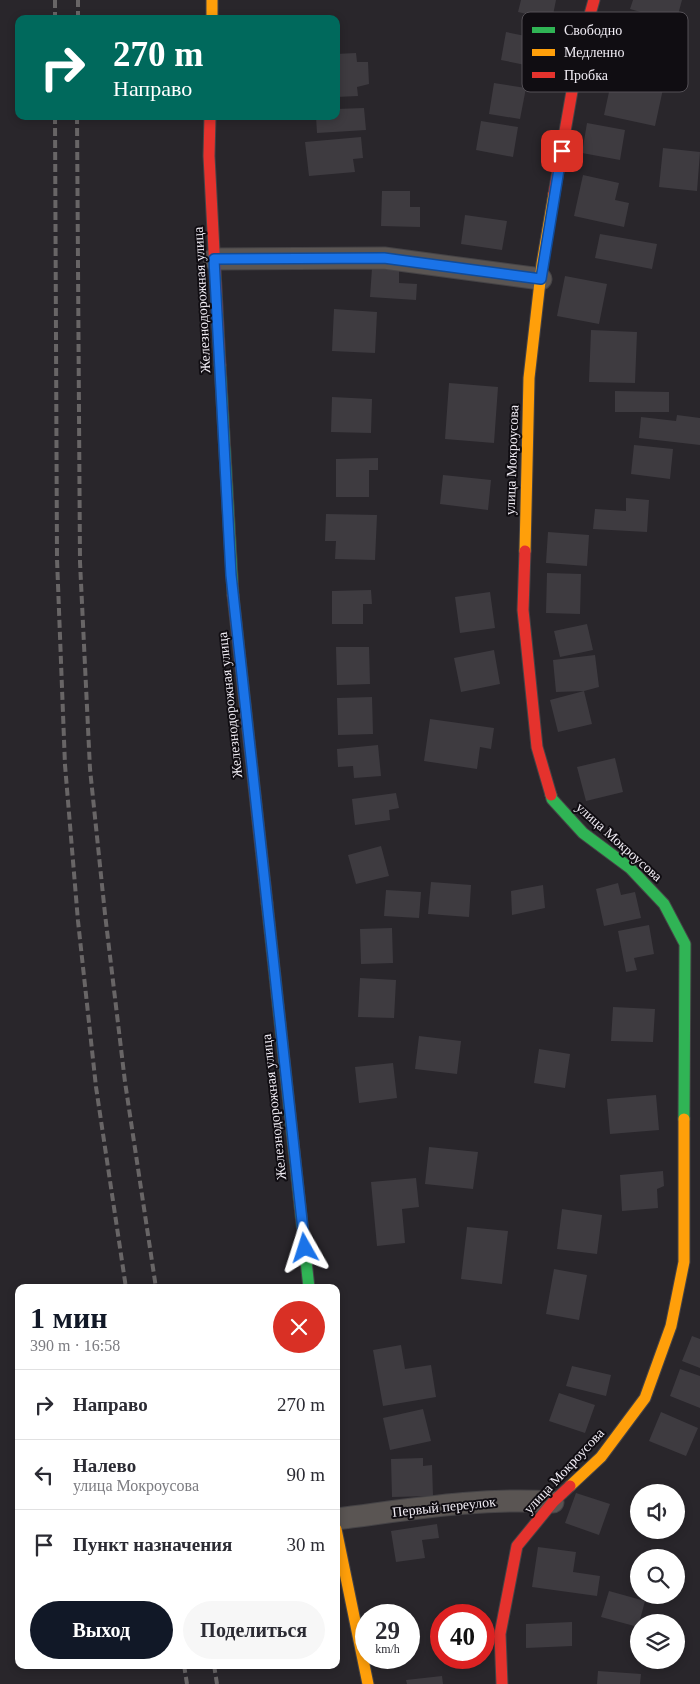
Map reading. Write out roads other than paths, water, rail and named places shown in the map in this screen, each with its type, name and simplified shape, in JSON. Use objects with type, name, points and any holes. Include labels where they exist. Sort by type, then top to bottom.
[{"type":"street","points":[[212,0],[212,15]]},
{"type":"street","name":"улица Мокроусова","points":[[502,1684],[500,1634],[517,1546],[553,1502],[601,1457],[645,1398],[671,1326],[692,1256],[685,944],[691,938],[664,904],[630,868],[582,833],[552,799],[536,746],[523,610],[529,378],[541,279],[572,92]]},
{"type":"street","name":"Железнодорожная улица","points":[[210,120],[209,156],[231,575],[309,1284]]},
{"type":"street","points":[[214,259],[384,258],[541,279]]},
{"type":"street","name":"Первый переулок","points":[[340,1518],[472,1502],[526,1500],[553,1502]]},
{"type":"street","points":[[340,1548],[368,1684]]},
{"type":"railway","points":[[55,0],[55,15]]},
{"type":"railway","points":[[78,0],[78,15]]},
{"type":"railway","points":[[55,120],[57,559],[65,765],[78,921],[96,1087],[125,1284]]},
{"type":"railway","points":[[77,120],[80,562],[90,769],[125,1082],[155,1284]]},
{"type":"railway","points":[[185,1669],[187,1684]]},
{"type":"railway","points":[[215,1669],[217,1684]]}]
